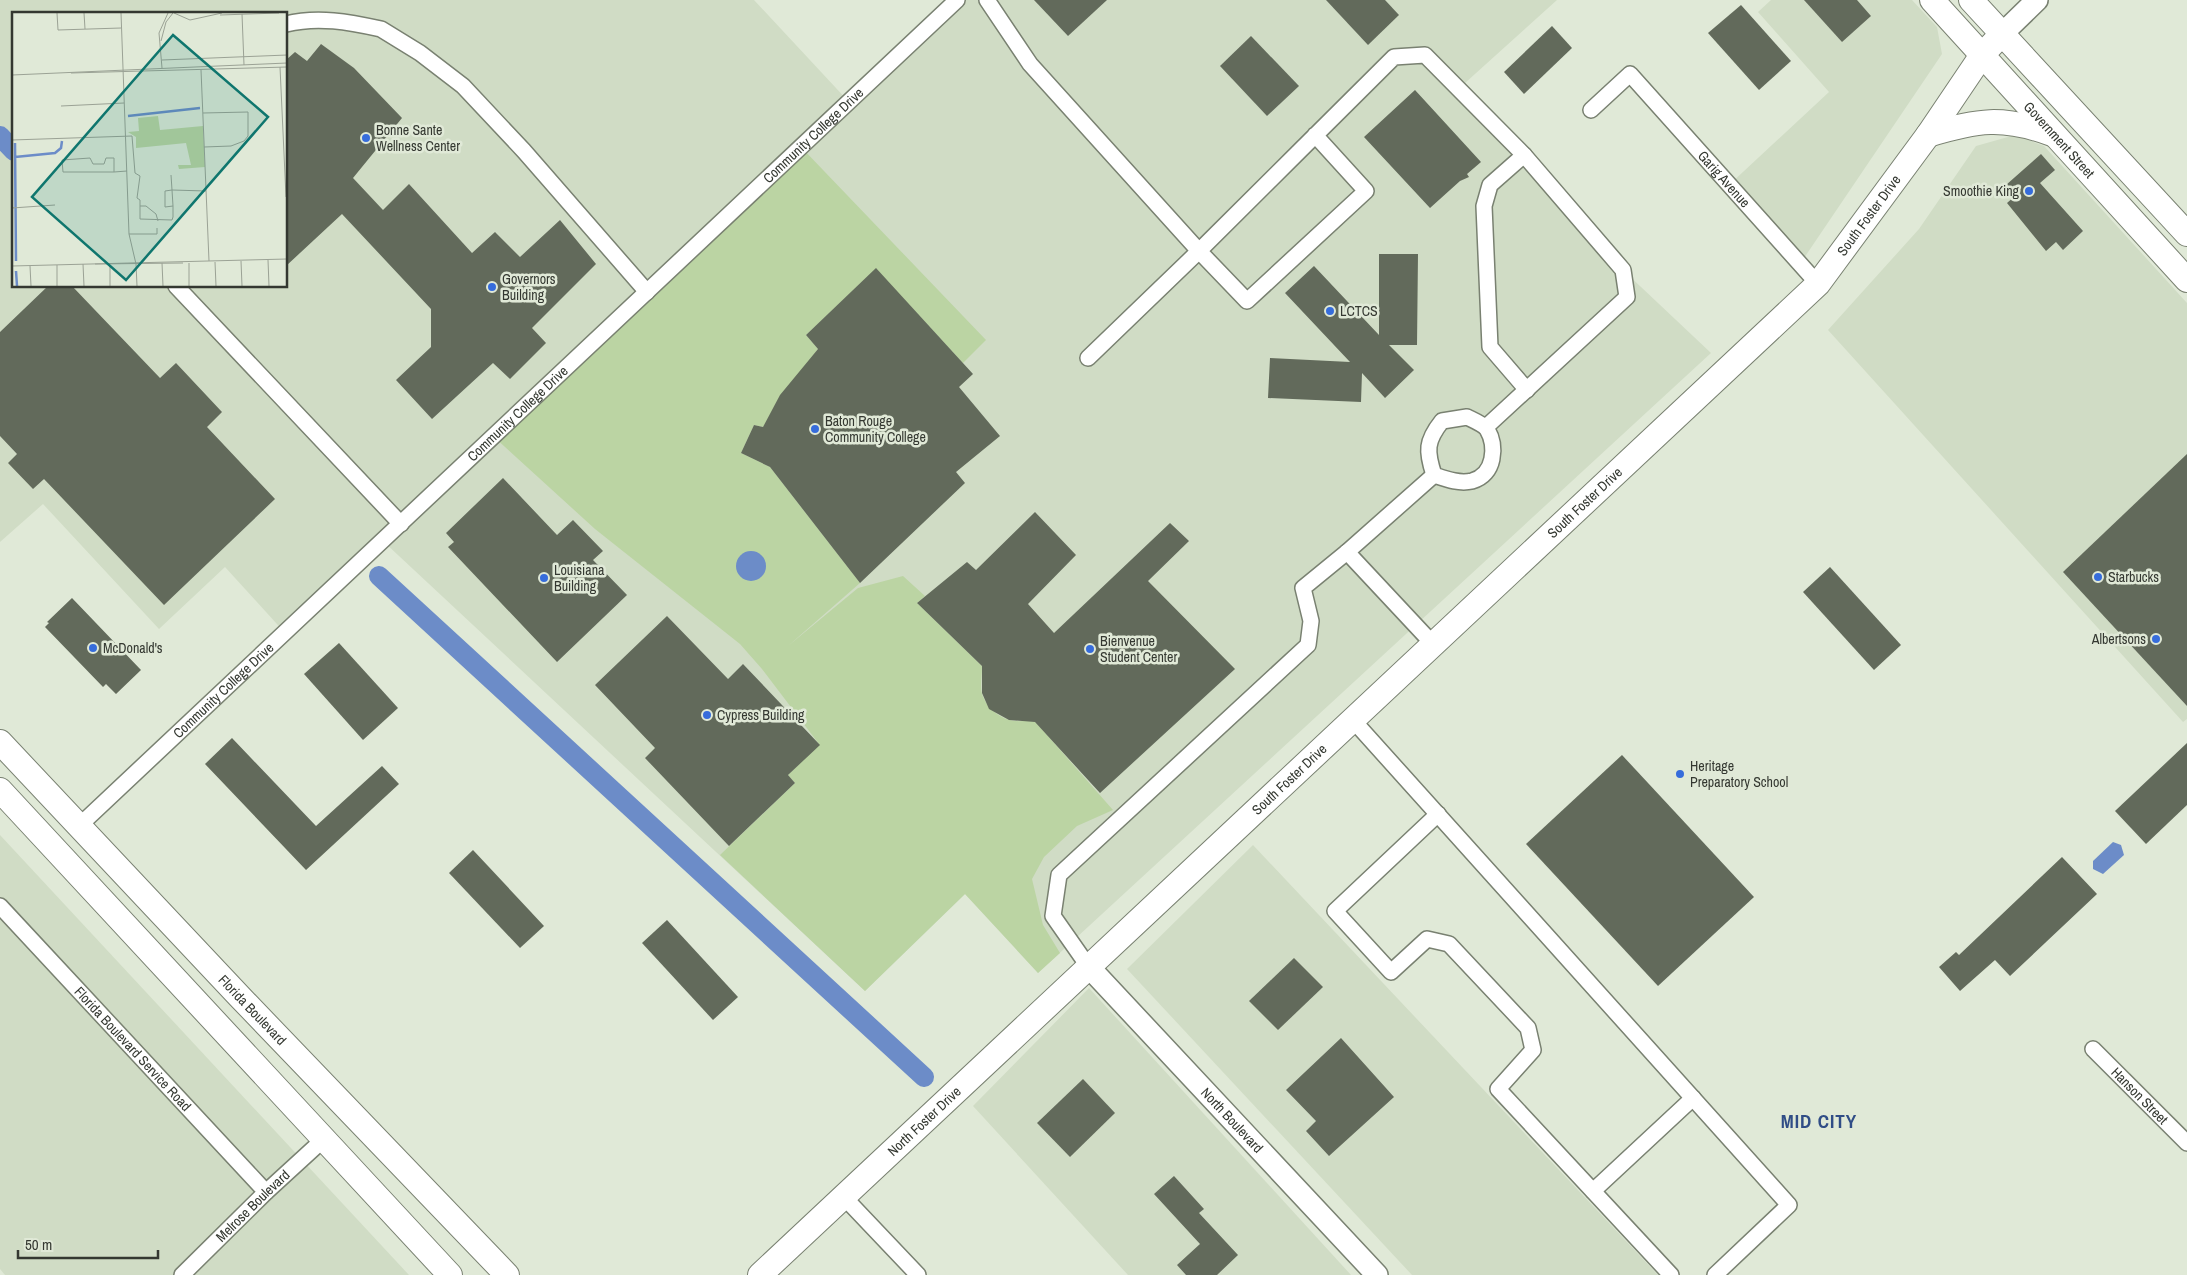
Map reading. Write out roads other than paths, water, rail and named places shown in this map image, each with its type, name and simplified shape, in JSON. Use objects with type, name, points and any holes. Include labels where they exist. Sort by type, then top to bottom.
[{"type":"main road","name":"Government Street","points":[[1932,0],[2187,280]]},
{"type":"main road","points":[[1971,0],[2185,228]]},
{"type":"main road","name":"South Foster Drive","points":[[1088,966],[1818,284],[1928,135],[1982,55],[2002,34]]},
{"type":"main road","points":[[1928,135],[1962,125],[1995,121],[2030,126],[2054,135]]},
{"type":"main road","name":"Florida Boulevard","points":[[0,742],[507,1275]]},
{"type":"main road","points":[[0,790],[325,1138],[450,1275]]},
{"type":"main road","name":"North Foster Drive","points":[[760,1275],[1088,966]]},
{"type":"street","name":"Community College Drive","points":[[79,826],[958,0]]},
{"type":"street","points":[[987,0],[1030,64],[1199,251],[1247,301],[1366,191],[1315,136]]},
{"type":"street","name":"South Foster Drive","points":[[2002,34],[2037,0]]},
{"type":"street","points":[[288,24],[304,20],[333,20],[374,27],[381,29],[420,53],[469,93],[524,151],[648,292]]},
{"type":"street","points":[[1088,358],[1394,58],[1425,55],[1524,155],[1623,270],[1628,297],[1486,427]]},
{"type":"street","name":"Garig Avenue","points":[[1591,110],[1630,74],[1818,284]]},
{"type":"street","points":[[1524,155],[1490,186],[1484,206],[1490,347],[1527,390]]},
{"type":"street","points":[[178,288],[401,524]]},
{"type":"street","points":[[1467,417],[1486,427],[1494,448],[1489,468],[1473,480],[1454,481],[1434,475],[1428,457],[1430,436],[1442,421],[1467,417]]},
{"type":"street","points":[[1088,966],[1053,916],[1059,875],[1308,645],[1311,621],[1303,588],[1348,552],[1434,475]]},
{"type":"street","points":[[1348,552],[1433,644]]},
{"type":"street","points":[[1352,719],[1789,1205],[1715,1275]]},
{"type":"street","points":[[1438,814],[1335,911],[1391,972],[1427,939],[1449,944],[1528,1028],[1533,1050],[1498,1089],[1671,1275]]},
{"type":"street","name":"Florida Boulevard Service Road","points":[[0,906],[266,1192]]},
{"type":"street","name":"North Boulevard","points":[[1088,966],[1377,1275]]},
{"type":"street","name":"Hanson Street","points":[[2093,1048],[2187,1143]]},
{"type":"street","points":[[1593,1191],[1693,1098]]},
{"type":"street","name":"Melrose Boulevard","points":[[182,1275],[266,1192],[325,1138]]},
{"type":"street","points":[[843,1196],[918,1275]]},
{"type":"water","points":[[751,551],[762,555],[766,566],[762,577],[751,581],[740,577],[736,566],[740,555]]},
{"type":"water","points":[[2113,842],[2121,845],[2124,855],[2103,874],[2093,869],[2093,861]]},
{"type":"waterway","points":[[0,136],[12,149]]},
{"type":"waterway","points":[[379,576],[924,1077]]},
{"type":"place","name":"Bonne Sante Wellness Center","points":[[366,138]]},
{"type":"place","name":"Smoothie King","points":[[2029,191]]},
{"type":"place","name":"Governors Building","points":[[492,287]]},
{"type":"place","name":"LCTCS","points":[[1330,311]]},
{"type":"place","name":"Baton Rouge Community College","points":[[815,429]]},
{"type":"place","name":"Starbucks","points":[[2098,577]]},
{"type":"place","name":"Louisiana Building","points":[[544,578]]},
{"type":"place","name":"Albertsons","points":[[2156,639]]},
{"type":"place","name":"McDonald's","points":[[93,648]]},
{"type":"place","name":"Bienvenue Student Center","points":[[1090,649]]},
{"type":"place","name":"Cypress Building","points":[[707,715]]},
{"type":"place","name":"Heritage Preparatory School","points":[[1680,774]]},
{"type":"district","name":"MID CITY","points":[[1819,1121]]}]
